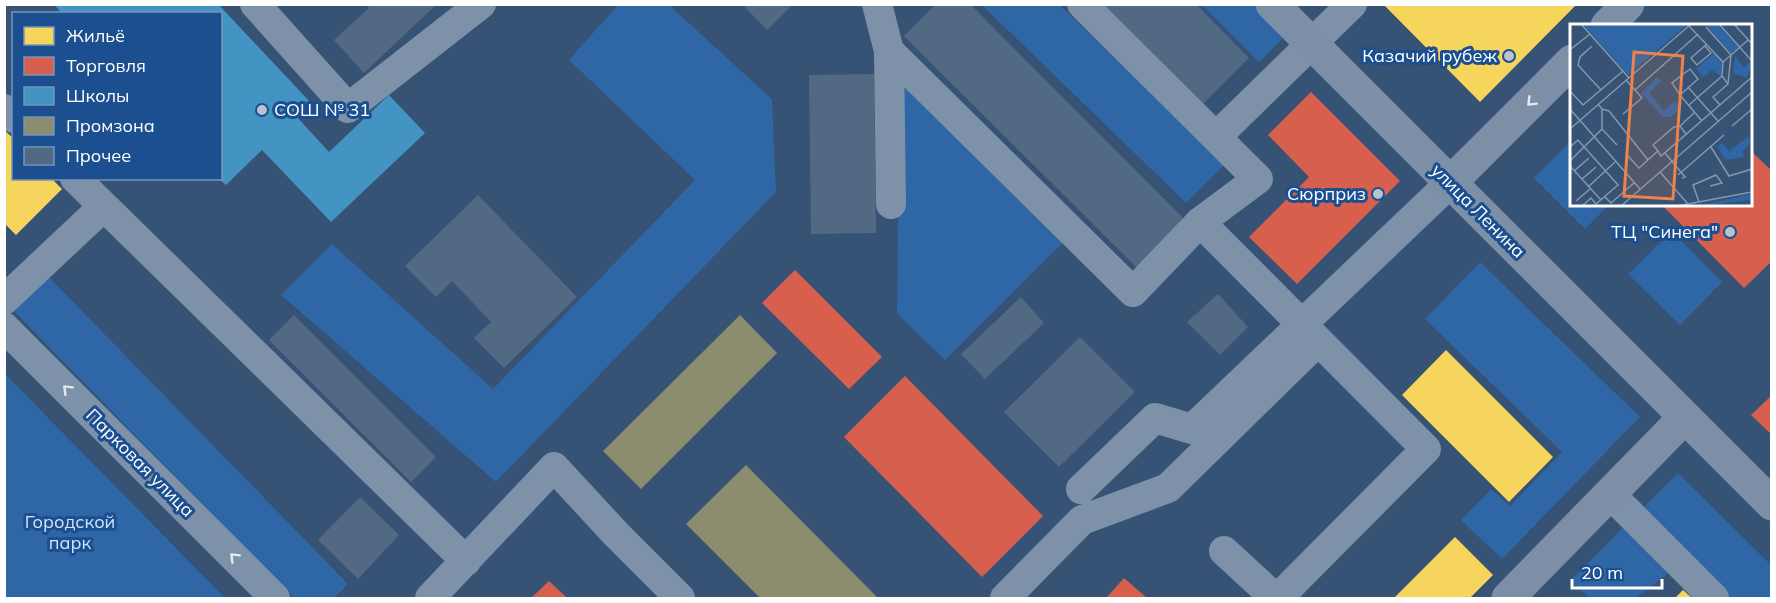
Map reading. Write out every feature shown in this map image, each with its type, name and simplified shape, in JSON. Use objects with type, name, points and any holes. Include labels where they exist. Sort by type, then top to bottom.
[{"type":"main road","name":"улица Ленина","points":[[1272,4],[1772,504]]},
{"type":"main road","points":[[1609,24],[1628,4]]},
{"type":"main road","points":[[1450,183],[1570,63]]},
{"type":"main road","points":[[1508,598],[1685,417]]},
{"type":"street","points":[[255,4],[348,108],[481,4]]},
{"type":"street","points":[[877,4],[889,51],[891,204]]},
{"type":"street","points":[[889,51],[1133,292],[1200,222],[1258,179],[1082,4]]},
{"type":"street","points":[[1216,137],[1352,4]]},
{"type":"street","points":[[77,180],[466,561]]},
{"type":"street","points":[[1005,598],[1082,520],[1168,488],[1450,183]]},
{"type":"street","points":[[4,300],[103,207]]},
{"type":"street","points":[[1200,222],[1426,448],[1277,598],[1224,551]]},
{"type":"street","name":"Парковая улица","points":[[4,327],[275,598]]},
{"type":"street","points":[[1081,489],[1155,418],[1192,429],[1310,333]]},
{"type":"street","points":[[430,598],[554,467],[680,598]]},
{"type":"street","points":[[1610,494],[1714,598]]},
{"type":"green space","points":[[618,5],[669,5],[772,99],[776,192],[496,482],[281,295],[332,244],[493,389],[695,180],[569,60]]},
{"type":"green space","points":[[982,5],[1060,5],[1225,164],[1186,203]]},
{"type":"green space","points":[[1202,5],[1257,5],[1287,34],[1259,62]]},
{"type":"green space","points":[[900,80],[1065,241],[945,360],[897,314]]},
{"type":"green space","points":[[1570,142],[1570,206],[1608,206],[1585,229],[1534,178]]},
{"type":"green space","points":[[1672,231],[1722,282],[1680,325],[1628,274]]},
{"type":"green space","points":[[1480,262],[1640,417],[1502,559],[1461,520],[1491,489],[1510,506],[1562,452],[1425,319]]},
{"type":"green space","points":[[46,274],[348,584],[334,598],[294,598],[11,308]]},
{"type":"green space","name":"Городской парк","points":[[5,374],[225,598],[5,598]]},
{"type":"green space","points":[[1678,473],[1771,565],[1771,598],[1709,598],[1677,567],[1635,598],[1590,598],[1570,581]]},
{"type":"building: Жильё","points":[[1383,4],[1577,4],[1480,102]]},
{"type":"building: Жильё","points":[[4,130],[12,137],[12,180],[53,180],[62,189],[16,235],[4,223]]},
{"type":"building: Жильё","points":[[1446,350],[1553,457],[1509,502],[1402,395]]},
{"type":"building: Жильё","points":[[1455,537],[1493,575],[1470,598],[1394,598]]},
{"type":"building: Жильё","points":[[1683,590],[1692,598],[1675,598]]},
{"type":"building: Торговля","points":[[1311,92],[1400,181],[1297,284],[1249,237],[1309,177],[1268,135]]},
{"type":"building: Торговля","name":"ТЦ \"Синега\"","points":[[1752,152],[1772,171],[1772,261],[1744,288],[1663,206],[1752,206]]},
{"type":"building: Торговля","points":[[795,270],[882,357],[849,389],[762,303]]},
{"type":"building: Торговля","points":[[905,376],[1043,516],[982,577],[844,437]]},
{"type":"building: Торговля","points":[[1772,395],[1772,435],[1751,415]]},
{"type":"building: Торговля","points":[[1124,578],[1147,598],[1106,598]]},
{"type":"building: Торговля","points":[[549,581],[567,598],[531,598]]},
{"type":"building: Школы","name":"СОШ № 31","points":[[54,4],[218,4],[311,103],[297,117],[329,152],[389,95],[425,133],[331,222],[262,150],[226,185],[220,180],[222,180],[222,12],[60,12]]},
{"type":"building: Промзона","points":[[740,315],[777,353],[641,489],[603,451]]},
{"type":"building: Промзона","points":[[746,465],[878,598],[760,598],[686,524]]},
{"type":"building: Прочее","points":[[366,4],[437,4],[364,73],[334,40],[369,8]]},
{"type":"building: Прочее","points":[[742,4],[793,4],[767,30]]},
{"type":"building: Прочее","points":[[936,4],[970,4],[1189,224],[1141,272],[904,36]]},
{"type":"building: Прочее","points":[[1103,4],[1196,4],[1249,58],[1203,104]]},
{"type":"building: Прочее","points":[[874,74],[876,233],[811,234],[809,75]]},
{"type":"building: Прочее","points":[[478,195],[577,297],[504,368],[474,338],[491,322],[452,281],[436,297],[405,266]]},
{"type":"building: Прочее","points":[[1218,294],[1248,327],[1220,355],[1187,322]]},
{"type":"building: Прочее","points":[[1021,297],[1044,323],[985,379],[961,354]]},
{"type":"building: Прочее","points":[[294,315],[436,457],[411,482],[269,340]]},
{"type":"building: Прочее","points":[[1080,337],[1135,392],[1059,467],[1004,412]]},
{"type":"building: Прочее","points":[[360,497],[399,535],[358,579],[318,540]]},
{"type":"place","name":"Казачий рубеж","points":[[1509,56]]},
{"type":"place","name":"СОШ № 31","points":[[262,110]]},
{"type":"place","name":"Сюрприз","points":[[1378,194]]},
{"type":"place","name":"ТЦ \"Синега\"","points":[[1730,232]]}]
